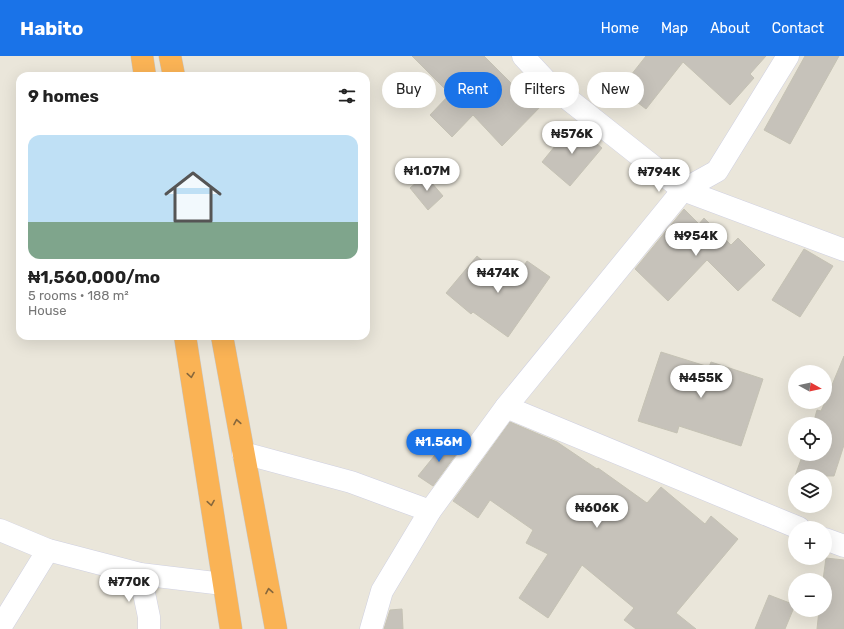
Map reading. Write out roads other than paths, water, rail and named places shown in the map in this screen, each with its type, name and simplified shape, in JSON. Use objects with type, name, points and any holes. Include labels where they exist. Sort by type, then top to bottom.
[{"type":"highway","points":[[142,56],[144,72]]},
{"type":"highway","points":[[186,340],[231,629]]},
{"type":"highway","points":[[223,340],[276,629]]},
{"type":"street","points":[[523,56],[549,84],[683,190],[844,250]]},
{"type":"street","points":[[371,629],[382,591],[430,511],[506,407],[683,190],[717,171],[788,56]]},
{"type":"street","points":[[506,407],[788,523]]},
{"type":"street","points":[[243,453],[351,482],[430,511]]},
{"type":"street","points":[[0,530],[48,550],[140,574],[224,584]]},
{"type":"street","points":[[832,542],[844,546]]},
{"type":"street","points":[[0,628],[48,550]]},
{"type":"street","points":[[140,574],[149,617],[149,629]]}]
